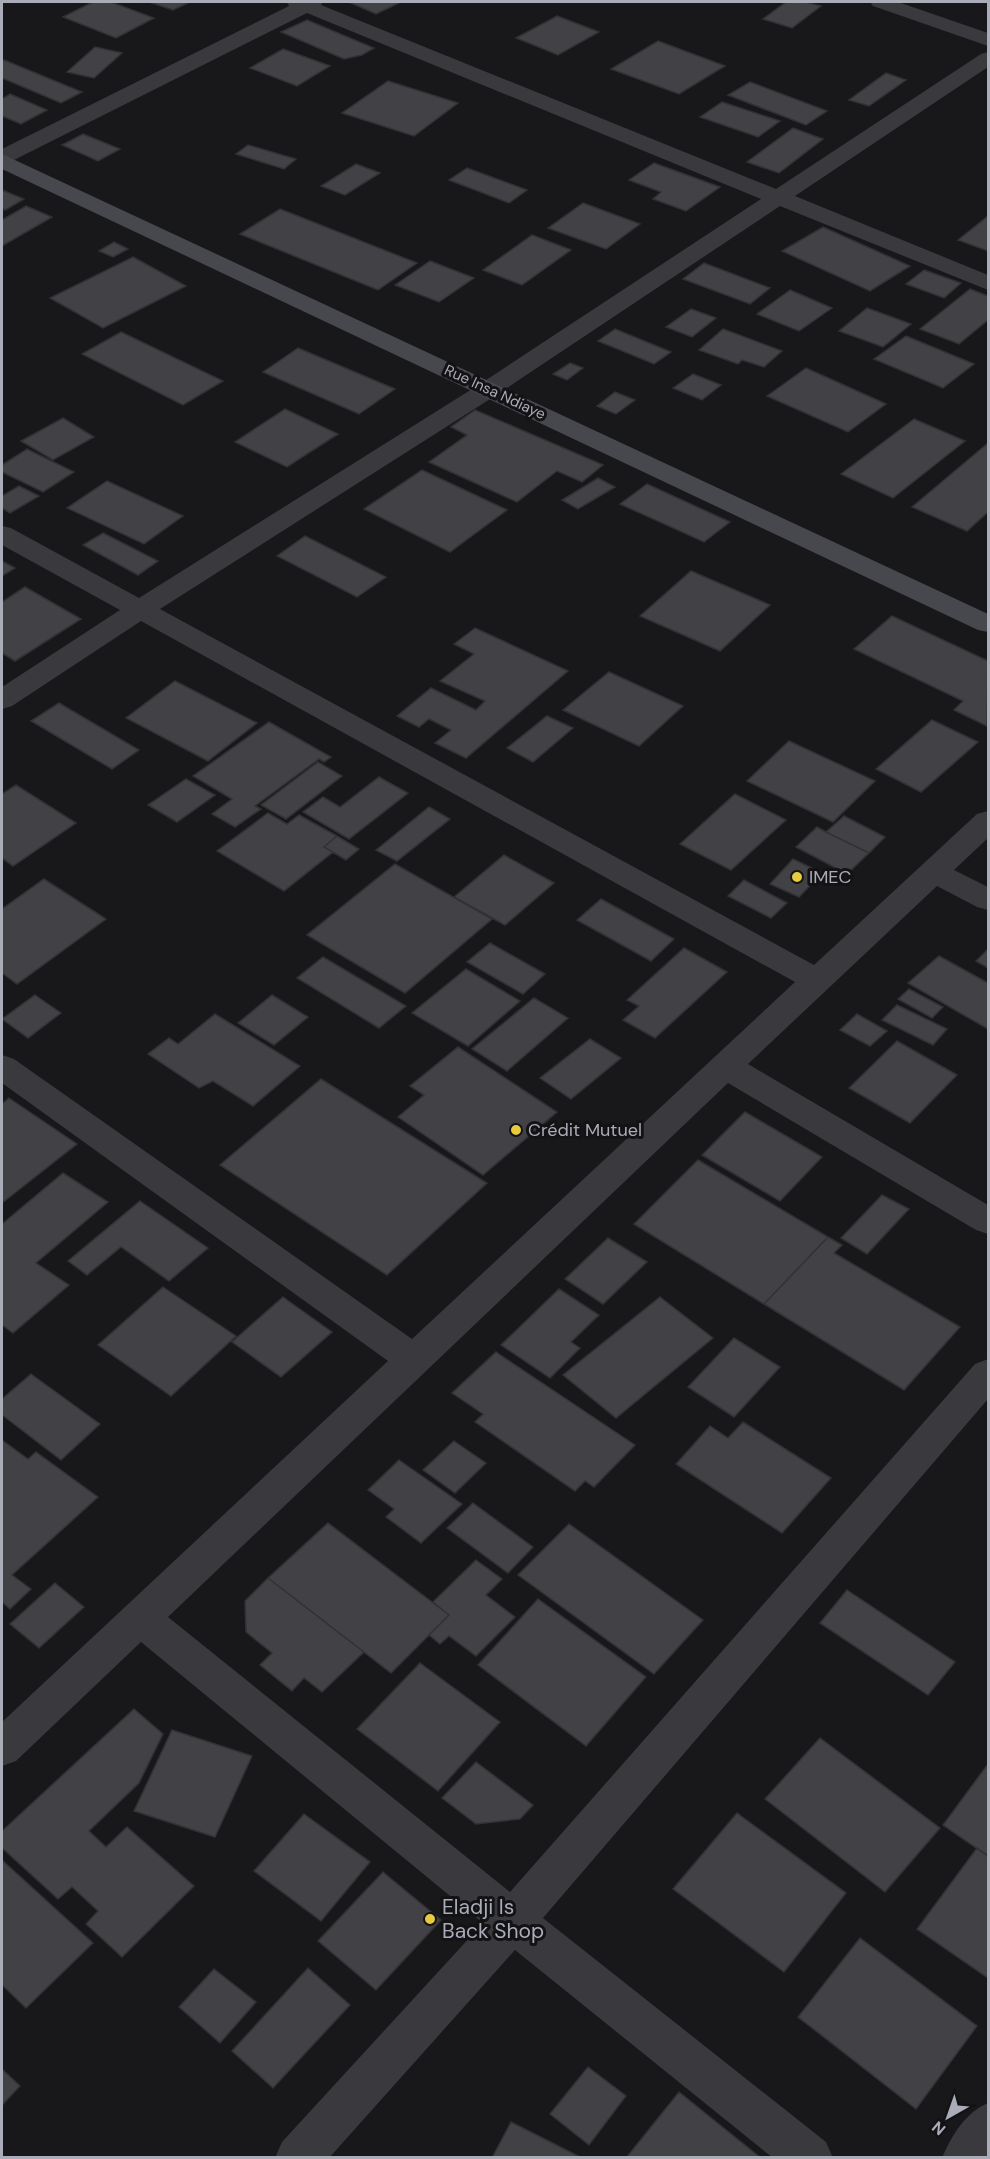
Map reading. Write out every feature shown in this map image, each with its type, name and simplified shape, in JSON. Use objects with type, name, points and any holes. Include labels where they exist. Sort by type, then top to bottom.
[{"type":"main road","name":"Rue Insa Ndiaye","points":[[2,159],[988,624]]},
{"type":"street","points":[[880,2],[988,40]]},
{"type":"street","points":[[2,159],[306,3],[988,283]]},
{"type":"street","points":[[2,700],[141,609],[489,389],[988,58]]},
{"type":"street","points":[[2,534],[818,981]]},
{"type":"street","points":[[2,1748],[413,1359],[988,821]]},
{"type":"street","points":[[934,872],[988,900]]},
{"type":"street","points":[[725,1066],[988,1221]]},
{"type":"street","points":[[2,1067],[413,1359]]},
{"type":"street","points":[[298,2157],[513,1921],[988,1374]]},
{"type":"street","points":[[140,1618],[513,1921],[810,2157]]},
{"type":"street","points":[[965,2157],[988,2126]]},
{"type":"building","points":[[93,2],[111,2],[154,18],[116,38],[63,17]]},
{"type":"building","points":[[149,2],[190,2],[173,10]]},
{"type":"building","points":[[349,2],[401,2],[376,14]]},
{"type":"building","points":[[786,2],[806,2],[821,6],[792,28],[763,19]]},
{"type":"building","points":[[557,16],[599,32],[558,55],[516,38]]},
{"type":"building","points":[[307,20],[374,48],[362,55],[344,59],[281,32]]},
{"type":"building","points":[[658,41],[725,66],[679,94],[611,69]]},
{"type":"building","points":[[95,47],[122,53],[94,78],[67,72]]},
{"type":"building","points":[[283,49],[330,66],[297,86],[250,68]]},
{"type":"building","points":[[2,61],[82,92],[61,103],[2,78]]},
{"type":"building","points":[[886,73],[906,80],[869,106],[849,100]]},
{"type":"building","points":[[388,81],[458,103],[414,136],[342,113]]},
{"type":"building","points":[[750,82],[827,111],[806,125],[728,95]]},
{"type":"building","points":[[10,94],[47,110],[21,124],[2,116],[2,99]]},
{"type":"building","points":[[722,102],[780,121],[758,137],[700,117]]},
{"type":"building","points":[[793,128],[823,139],[779,173],[747,162]]},
{"type":"building","points":[[83,134],[120,149],[98,161],[62,145]]},
{"type":"building","points":[[248,145],[296,159],[284,169],[236,154]]},
{"type":"building","points":[[654,163],[720,187],[686,211],[653,199],[661,192],[629,180]]},
{"type":"building","points":[[356,164],[380,173],[345,195],[321,186]]},
{"type":"building","points":[[467,168],[527,190],[509,203],[449,180]]},
{"type":"building","points":[[2,190],[24,199],[5,210],[2,208]]},
{"type":"building","points":[[583,203],[640,224],[606,249],[548,228]]},
{"type":"building","points":[[26,206],[52,217],[2,246],[2,220]]},
{"type":"building","points":[[280,209],[417,263],[378,290],[240,234]]},
{"type":"building","points":[[988,216],[988,251],[958,240]]},
{"type":"building","points":[[823,227],[910,266],[870,291],[782,251]]},
{"type":"building","points":[[532,235],[571,250],[522,285],[483,270]]},
{"type":"building","points":[[114,242],[128,249],[113,257],[99,251]]},
{"type":"building","points":[[133,257],[186,286],[103,328],[50,298]]},
{"type":"building","points":[[430,261],[474,278],[439,302],[395,285]]},
{"type":"building","points":[[704,263],[770,288],[750,304],[683,279]]},
{"type":"building","points":[[924,270],[961,283],[944,298],[906,284]]},
{"type":"building","points":[[970,289],[988,296],[988,320],[959,344],[920,329]]},
{"type":"building","points":[[790,290],[832,308],[799,331],[757,314]]},
{"type":"building","points":[[867,308],[911,324],[883,347],[839,331]]},
{"type":"building","points":[[691,309],[716,318],[692,337],[666,327]]},
{"type":"building","points":[[615,329],[671,352],[654,364],[598,341]]},
{"type":"building","points":[[723,329],[782,351],[764,367],[742,360],[738,364],[699,350]]},
{"type":"building","points":[[121,332],[223,381],[183,405],[82,354]]},
{"type":"building","points":[[906,336],[974,364],[943,388],[874,359]]},
{"type":"building","points":[[298,348],[395,389],[359,414],[263,372]]},
{"type":"building","points":[[570,363],[583,368],[567,380],[553,374]]},
{"type":"building","points":[[806,368],[886,404],[848,432],[767,396]]},
{"type":"building","points":[[693,374],[721,385],[702,400],[673,388]]},
{"type":"building","points":[[615,392],[635,400],[616,414],[597,406]]},
{"type":"building","points":[[285,409],[338,434],[287,467],[235,442]]},
{"type":"building","points":[[475,410],[603,465],[582,482],[557,471],[517,502],[429,462],[467,435],[451,427]]},
{"type":"building","points":[[63,418],[94,437],[53,460],[21,441]]},
{"type":"building","points":[[914,419],[965,441],[893,498],[841,474]]},
{"type":"building","points":[[988,443],[988,512],[967,531],[912,507]]},
{"type":"building","points":[[27,449],[74,472],[43,492],[2,472],[2,465]]},
{"type":"building","points":[[422,470],[507,510],[450,552],[364,509]]},
{"type":"building","points":[[598,478],[615,487],[578,509],[562,500]]},
{"type":"building","points":[[107,481],[183,516],[144,544],[67,508]]},
{"type":"building","points":[[647,484],[730,522],[704,542],[620,504]]},
{"type":"building","points":[[19,486],[39,496],[10,513],[2,508],[2,496]]},
{"type":"building","points":[[103,533],[158,561],[138,575],[83,545]]},
{"type":"building","points":[[305,536],[386,577],[357,597],[277,556]]},
{"type":"building","points":[[2,561],[15,568],[2,576]]},
{"type":"building","points":[[691,571],[770,605],[720,651],[640,616]]},
{"type":"building","points":[[25,587],[81,619],[15,661],[2,653],[2,602]]},
{"type":"building","points":[[892,616],[988,661],[987,726],[954,710],[963,701],[854,649]]},
{"type":"building","points":[[475,628],[568,671],[466,758],[435,743],[451,730],[429,719],[419,727],[397,716],[431,688],[476,710],[485,701],[440,681],[474,654],[454,644]]},
{"type":"building","points":[[609,672],[683,706],[639,746],[563,710]]},
{"type":"building","points":[[175,681],[257,723],[208,761],[126,718]]},
{"type":"building","points":[[59,703],[139,750],[112,769],[31,721]]},
{"type":"building","points":[[547,716],[573,728],[533,762],[507,748]]},
{"type":"building","points":[[932,720],[978,742],[921,792],[876,769]]},
{"type":"building","points":[[269,722],[331,757],[324,762],[319,759],[255,806],[261,809],[235,827],[212,814],[232,799],[193,776]]},
{"type":"building","points":[[789,741],[875,781],[833,822],[747,781]]},
{"type":"building","points":[[318,762],[342,776],[286,819],[261,805]]},
{"type":"building","points":[[379,777],[408,793],[349,839],[303,812],[323,797],[340,807]]},
{"type":"building","points":[[186,779],[215,795],[177,822],[148,805]]},
{"type":"building","points":[[16,785],[76,823],[13,866],[2,858],[2,794]]},
{"type":"building","points":[[735,794],[786,820],[731,870],[680,844]]},
{"type":"building","points":[[429,807],[450,819],[397,861],[376,850]]},
{"type":"building","points":[[268,813],[287,824],[299,815],[337,836],[324,847],[333,852],[284,891],[217,851]]},
{"type":"building","points":[[844,816],[885,837],[869,853],[826,832]]},
{"type":"building","points":[[817,827],[869,853],[847,874],[796,847]]},
{"type":"building","points":[[337,836],[359,849],[346,860],[324,847]]},
{"type":"building","points":[[504,855],[554,883],[505,925],[454,897]]},
{"type":"building","points":[[793,859],[822,873],[799,897],[770,884]]},
{"type":"building","points":[[395,864],[492,919],[405,993],[307,935]]},
{"type":"building","points":[[44,879],[106,919],[17,984],[2,973],[2,909]]},
{"type":"building","points":[[744,880],[787,903],[771,918],[728,896]]},
{"type":"building","points":[[601,899],[674,939],[651,961],[577,920]]},
{"type":"building","points":[[490,943],[545,974],[523,994],[467,962]]},
{"type":"building","points":[[684,948],[727,972],[655,1038],[623,1020],[639,1006],[627,1000]]},
{"type":"building","points":[[988,949],[988,968],[976,961]]},
{"type":"building","points":[[939,956],[988,983],[988,1029],[908,983]]},
{"type":"building","points":[[323,957],[406,1006],[379,1028],[297,978]]},
{"type":"building","points":[[466,969],[520,1001],[468,1046],[412,1013]]},
{"type":"building","points":[[909,989],[943,1007],[932,1018],[898,999]]},
{"type":"building","points":[[35,995],[61,1013],[28,1038],[2,1019]]},
{"type":"building","points":[[272,995],[308,1017],[274,1045],[238,1023]]},
{"type":"building","points":[[534,998],[568,1018],[507,1071],[472,1049]]},
{"type":"building","points":[[897,1005],[947,1029],[933,1045],[882,1020]]},
{"type":"building","points":[[215,1014],[300,1066],[253,1106],[213,1081],[199,1088],[148,1054],[169,1038],[178,1044]]},
{"type":"building","points":[[857,1014],[887,1031],[870,1046],[840,1030]]},
{"type":"building","points":[[590,1039],[621,1058],[571,1099],[540,1078]]},
{"type":"building","points":[[897,1041],[957,1075],[910,1123],[849,1088]]},
{"type":"building","points":[[458,1047],[557,1112],[483,1175],[398,1117],[424,1095],[410,1086]]},
{"type":"building","points":[[321,1079],[487,1183],[387,1275],[220,1165]]},
{"type":"building","points":[[9,1098],[77,1144],[2,1203],[2,1104]]},
{"type":"building","points":[[745,1112],[822,1157],[780,1201],[702,1155]]},
{"type":"building","points":[[698,1160],[828,1237],[764,1304],[634,1224]]},
{"type":"building","points":[[63,1173],[108,1202],[36,1263],[69,1285],[13,1333],[2,1325],[2,1224]]},
{"type":"building","points":[[882,1195],[909,1209],[867,1254],[841,1238]]},
{"type":"building","points":[[140,1201],[208,1248],[169,1281],[121,1247],[87,1275],[68,1261]]},
{"type":"building","points":[[828,1237],[842,1245],[834,1253],[960,1327],[904,1390],[764,1304]]},
{"type":"building","points":[[608,1238],[647,1262],[603,1304],[565,1279]]},
{"type":"building","points":[[163,1287],[236,1336],[171,1396],[98,1345]]},
{"type":"building","points":[[559,1289],[599,1315],[571,1342],[580,1348],[550,1378],[501,1345]]},
{"type":"building","points":[[283,1297],[332,1332],[281,1377],[232,1342]]},
{"type":"building","points":[[660,1297],[713,1338],[616,1418],[563,1375]]},
{"type":"building","points":[[734,1338],[780,1367],[734,1417],[688,1387]]},
{"type":"building","points":[[496,1352],[635,1445],[594,1487],[585,1481],[575,1491],[475,1422],[483,1414],[452,1393]]},
{"type":"building","points":[[31,1374],[100,1424],[61,1460],[2,1415],[2,1399]]},
{"type":"building","points":[[743,1422],[831,1478],[782,1533],[676,1464],[710,1426],[728,1438]]},
{"type":"building","points":[[2,1440],[28,1459],[36,1452],[98,1497],[12,1575],[31,1589],[10,1609],[2,1602]]},
{"type":"building","points":[[454,1441],[486,1463],[455,1493],[423,1470]]},
{"type":"building","points":[[399,1460],[462,1504],[421,1543],[386,1517],[394,1509],[368,1490]]},
{"type":"building","points":[[473,1503],[533,1547],[508,1573],[447,1528]]},
{"type":"building","points":[[328,1523],[449,1615],[391,1673],[268,1578]]},
{"type":"building","points":[[569,1524],[703,1620],[654,1674],[518,1575]]},
{"type":"building","points":[[476,1560],[502,1579],[486,1595],[515,1617],[476,1656],[449,1636],[440,1644],[429,1635],[449,1615],[433,1602]]},
{"type":"building","points":[[268,1578],[364,1652],[322,1692],[304,1678],[292,1691],[260,1665],[272,1653],[246,1632],[245,1601]]},
{"type":"building","points":[[55,1583],[84,1607],[39,1648],[10,1624]]},
{"type":"building","points":[[847,1590],[955,1662],[928,1695],[820,1623]]},
{"type":"building","points":[[538,1599],[646,1677],[586,1746],[478,1665]]},
{"type":"building","points":[[420,1663],[500,1722],[438,1791],[357,1729]]},
{"type":"building","points":[[134,1709],[163,1734],[139,1783],[89,1831],[106,1847],[127,1827],[194,1886],[122,1957],[86,1924],[98,1911],[72,1887],[58,1899],[2,1848],[2,1831]]},
{"type":"building","points":[[172,1730],[252,1756],[215,1837],[134,1811]]},
{"type":"building","points":[[820,1738],[940,1828],[885,1892],[765,1799]]},
{"type":"building","points":[[476,1762],[533,1805],[520,1819],[476,1824],[442,1798]]},
{"type":"building","points":[[988,1764],[988,1856],[943,1825]]},
{"type":"building","points":[[737,1813],[846,1893],[784,1972],[673,1889]]},
{"type":"building","points":[[304,1814],[370,1862],[321,1921],[254,1871]]},
{"type":"building","points":[[977,1848],[988,1856],[988,1978],[917,1929]]},
{"type":"building","points":[[2,1860],[93,1943],[26,2008],[2,1985]]},
{"type":"building","points":[[383,1872],[441,1920],[376,1990],[318,1941]]},
{"type":"building","points":[[860,1938],[977,2026],[916,2109],[798,2017]]},
{"type":"building","points":[[308,1968],[350,2005],[273,2088],[232,2051]]},
{"type":"building","points":[[214,1969],[256,2002],[220,2043],[179,2007]]},
{"type":"building","points":[[588,2067],[626,2096],[589,2145],[550,2114]]},
{"type":"building","points":[[2,2069],[20,2086],[2,2105]]},
{"type":"building","points":[[679,2092],[761,2158],[626,2158]]},
{"type":"building","points":[[511,2122],[582,2158],[495,2158],[493,2156]]},
{"type":"place","name":"IMEC","points":[[797,877]]},
{"type":"place","name":"Crédit Mutuel","points":[[516,1130]]},
{"type":"place","name":"Eladji Is Back Shop","points":[[430,1919]]}]
